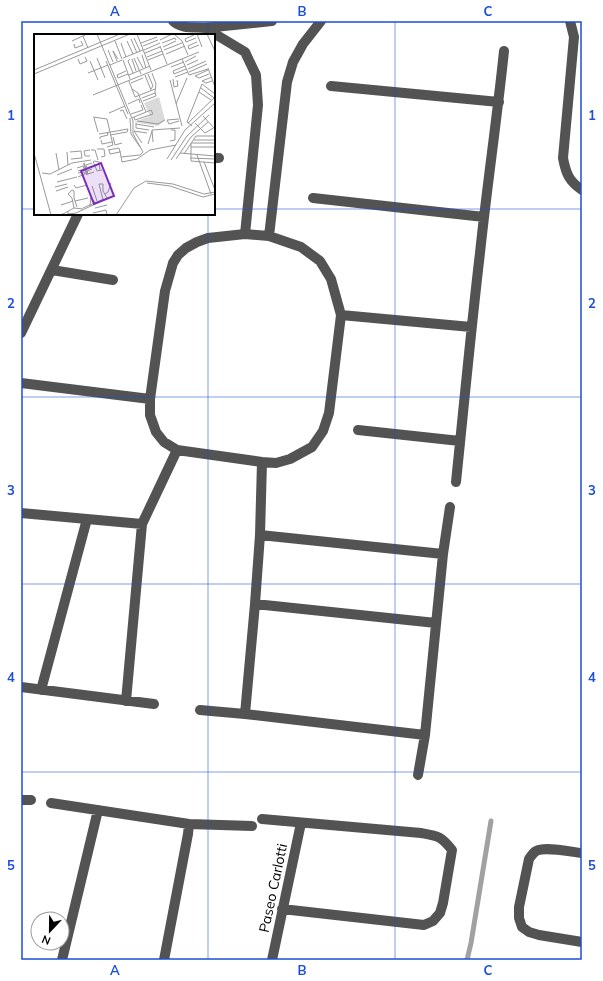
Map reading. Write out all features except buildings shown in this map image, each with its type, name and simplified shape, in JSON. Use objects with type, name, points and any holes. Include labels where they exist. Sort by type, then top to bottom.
[{"type":"street","points":[[173,21],[186,28],[205,28],[272,21]]},
{"type":"street","points":[[268,236],[288,82],[293,62],[303,44],[321,21]]},
{"type":"street","points":[[570,21],[574,37],[563,158],[565,169],[570,180],[582,190]]},
{"type":"street","points":[[205,28],[245,52],[256,75],[258,105],[245,234]]},
{"type":"street","points":[[456,482],[471,327],[504,52]]},
{"type":"street","points":[[331,86],[499,102]]},
{"type":"street","points":[[313,198],[484,217]]},
{"type":"street","points":[[21,333],[78,215]]},
{"type":"street","points":[[245,234],[268,236],[301,247],[320,260],[331,279],[341,315],[329,413],[323,431],[312,447],[290,459],[276,463],[177,450],[164,442],[156,432],[150,415],[150,399],[165,291],[173,263],[178,255],[186,248],[208,238],[245,234]]},
{"type":"street","points":[[52,270],[113,280]]},
{"type":"street","points":[[341,315],[471,327]]},
{"type":"street","points":[[21,383],[150,399]]},
{"type":"street","points":[[358,430],[460,441]]},
{"type":"street","points":[[126,701],[142,524],[177,450]]},
{"type":"street","points":[[245,714],[260,535],[262,462]]},
{"type":"street","points":[[418,775],[425,735],[443,554],[450,507]]},
{"type":"street","points":[[21,513],[142,524]]},
{"type":"street","points":[[41,690],[87,519]]},
{"type":"street","points":[[260,535],[443,554]]},
{"type":"street","points":[[255,604],[436,623]]},
{"type":"street","points":[[21,687],[154,704]]},
{"type":"street","points":[[200,710],[425,735]]},
{"type":"street","points":[[51,803],[189,824],[252,826]]},
{"type":"street","points":[[62,960],[98,810]]},
{"type":"street","points":[[262,819],[421,833],[437,836],[444,840],[452,850],[440,913],[433,921],[424,925],[282,909]]},
{"type":"street","name":"Paseo Carlotti","points":[[272,960],[301,823]]},
{"type":"street","points":[[164,960],[187,842],[189,824]]},
{"type":"street","points":[[582,853],[545,849],[531,855],[518,907],[522,927],[529,932],[582,942]]},
{"type":"waterway","points":[[467,960],[491,821]]}]
